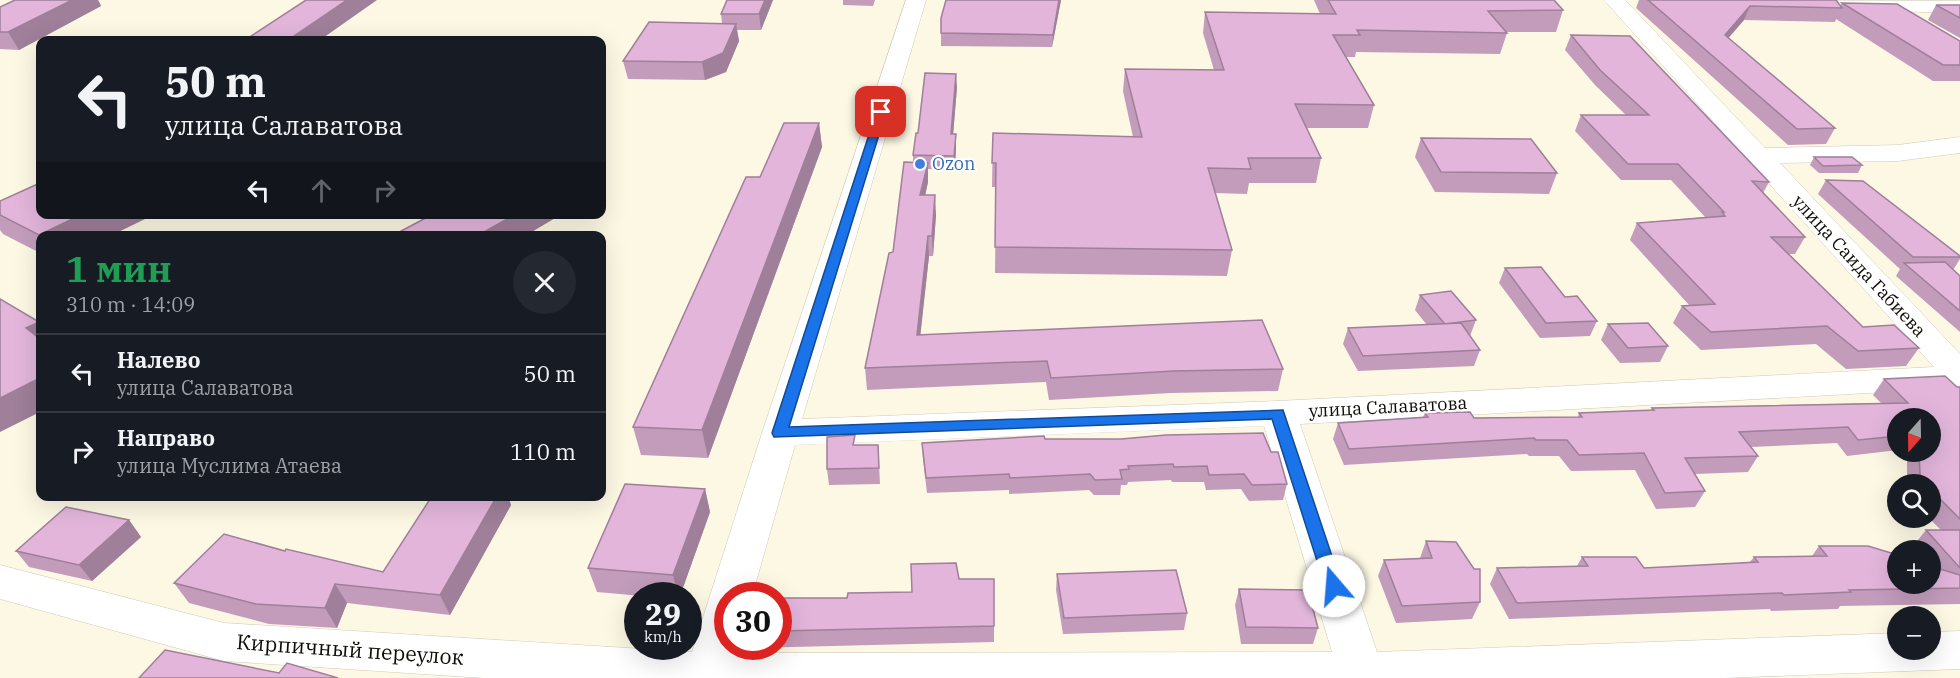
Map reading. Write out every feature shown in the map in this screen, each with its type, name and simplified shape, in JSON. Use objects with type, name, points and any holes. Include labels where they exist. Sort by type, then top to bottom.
[{"type":"street","points":[[735,582],[916,0]]},
{"type":"street","name":"улица Саида Габиева","points":[[1614,0],[1960,376]]},
{"type":"street","points":[[1704,0],[1960,7]]},
{"type":"street","points":[[1940,0],[1960,1]]},
{"type":"street","points":[[1869,3],[1922,27]]},
{"type":"street","points":[[1757,156],[1898,153],[1960,145]]},
{"type":"street","name":"улица Салаватова","points":[[780,433],[1278,413],[1960,376]]},
{"type":"street","points":[[1278,413],[1362,675]]},
{"type":"street","name":"Кирпичный переулок","points":[[0,582],[224,642],[708,675],[1362,675],[1960,650]]},
{"type":"street","points":[[708,675],[714,655]]},
{"type":"building","points":[[15,0],[72,0],[8,32],[0,32],[0,7]]},
{"type":"building","points":[[306,0],[347,0],[294,36],[251,36]]},
{"type":"building","points":[[727,0],[765,0],[759,14],[721,14]]},
{"type":"building","points":[[946,0],[1059,0],[1053,35],[941,33],[941,18]]},
{"type":"building","points":[[1328,0],[1554,0],[1563,10],[1488,11],[1507,33],[1357,30],[1360,35],[1333,35],[1374,105],[1295,104],[1321,158],[1248,158],[1251,169],[1208,168],[1232,250],[995,247],[996,163],[992,163],[993,133],[1142,137],[1125,69],[1224,70],[1205,12],[1336,14]]},
{"type":"building","points":[[1648,0],[1836,0],[1842,8],[1750,6],[1725,35],[1835,128],[1797,129]]},
{"type":"building","points":[[1842,3],[1897,4],[1960,41],[1960,65],[1943,65]]},
{"type":"building","points":[[1936,5],[1960,5],[1960,18]]},
{"type":"building","points":[[649,22],[736,24],[723,53],[702,62],[623,61]]},
{"type":"building","points":[[1571,35],[1630,36],[1769,182],[1752,181],[1805,237],[1771,237],[1863,327],[1894,325],[1919,348],[1858,351],[1827,326],[1711,332],[1682,306],[1715,304],[1637,223],[1725,216],[1722,212],[1724,212],[1678,164],[1628,164],[1581,115],[1649,115],[1600,70]]},
{"type":"building","points":[[925,73],[956,74],[951,134],[956,134],[954,156],[913,155]]},
{"type":"building","points":[[784,123],[819,123],[702,430],[633,427],[746,177],[760,177]]},
{"type":"building","points":[[1421,138],[1531,139],[1557,173],[1441,172]]},
{"type":"building","points":[[1814,157],[1852,157],[1862,165],[1823,166]]},
{"type":"building","points":[[904,162],[928,163],[920,195],[935,195],[932,236],[928,236],[917,335],[1262,320],[1283,369],[1174,371],[1051,378],[1047,361],[865,368],[889,253],[893,252]]},
{"type":"building","points":[[1826,180],[1863,181],[1960,257],[1913,257]]},
{"type":"building","points":[[36,185],[36,219],[73,219],[47,231],[36,231],[36,233],[0,215],[0,201]]},
{"type":"building","points":[[424,219],[507,219],[486,231],[401,231]]},
{"type":"building","points":[[1945,262],[1960,276],[1960,311],[1904,263]]},
{"type":"building","points":[[1541,267],[1565,297],[1577,296],[1597,321],[1546,323],[1505,268]]},
{"type":"building","points":[[1451,291],[1476,320],[1445,324],[1420,295]]},
{"type":"building","points":[[0,299],[36,320],[36,323],[26,328],[36,336],[36,380],[0,398]]},
{"type":"building","points":[[1461,323],[1480,350],[1363,356],[1348,328]]},
{"type":"building","points":[[1648,323],[1668,346],[1628,348],[1608,324]]},
{"type":"building","points":[[1945,376],[1960,387],[1960,519],[1941,500],[1941,474],[1920,474],[1919,462],[1941,462],[1941,408],[1887,408],[1887,437],[1858,440],[1848,427],[1739,432],[1758,456],[1685,458],[1705,491],[1665,493],[1644,453],[1579,455],[1567,440],[1536,440],[1534,438],[1349,449],[1338,423],[1428,417],[1425,413],[1470,412],[1474,418],[1582,417],[1579,413],[1654,410],[1652,408],[1908,403],[1884,379]]},
{"type":"building","points":[[1263,433],[1271,452],[1278,452],[1287,484],[1252,485],[1244,474],[1209,475],[1207,466],[1174,467],[1173,464],[1128,466],[1129,469],[1120,470],[1122,479],[1095,480],[1090,474],[1010,478],[1009,474],[926,478],[922,443],[1044,436],[1045,439],[1121,439],[1166,435]]},
{"type":"building","points":[[855,435],[853,445],[878,445],[879,468],[827,469],[827,437]]},
{"type":"building","points":[[625,484],[705,489],[673,575],[588,568]]},
{"type":"building","points":[[429,501],[494,501],[440,595],[335,584],[325,608],[256,604],[174,583],[224,534],[285,551],[286,549],[383,572]]},
{"type":"building","points":[[66,507],[129,520],[79,565],[16,551]]},
{"type":"building","points":[[1926,530],[1960,530],[1960,568],[1941,547],[1941,540],[1935,540]]},
{"type":"building","points":[[1426,541],[1456,542],[1474,569],[1480,569],[1480,602],[1402,606],[1384,560],[1432,558]]},
{"type":"building","points":[[1819,546],[1868,546],[1887,552],[1887,589],[1784,595],[1782,593],[1517,603],[1497,568],[1588,566],[1582,557],[1636,557],[1644,568],[1758,562],[1754,557],[1827,556]]},
{"type":"building","points":[[956,563],[959,579],[994,579],[994,626],[792,631],[792,598],[847,598],[848,593],[912,592],[911,564]]},
{"type":"building","points":[[1941,569],[1960,575],[1960,588],[1941,588]]},
{"type":"building","points":[[1176,570],[1187,613],[1064,618],[1057,574]]},
{"type":"building","points":[[1239,589],[1308,590],[1318,628],[1246,627]]},
{"type":"building","points":[[165,650],[279,673],[287,663],[338,678],[139,678]]},
{"type":"place","name":"Ozon","points":[[920,164]]},
{"type":"route","points":[[881,112],[780,433],[1278,413],[1334,586]]}]
